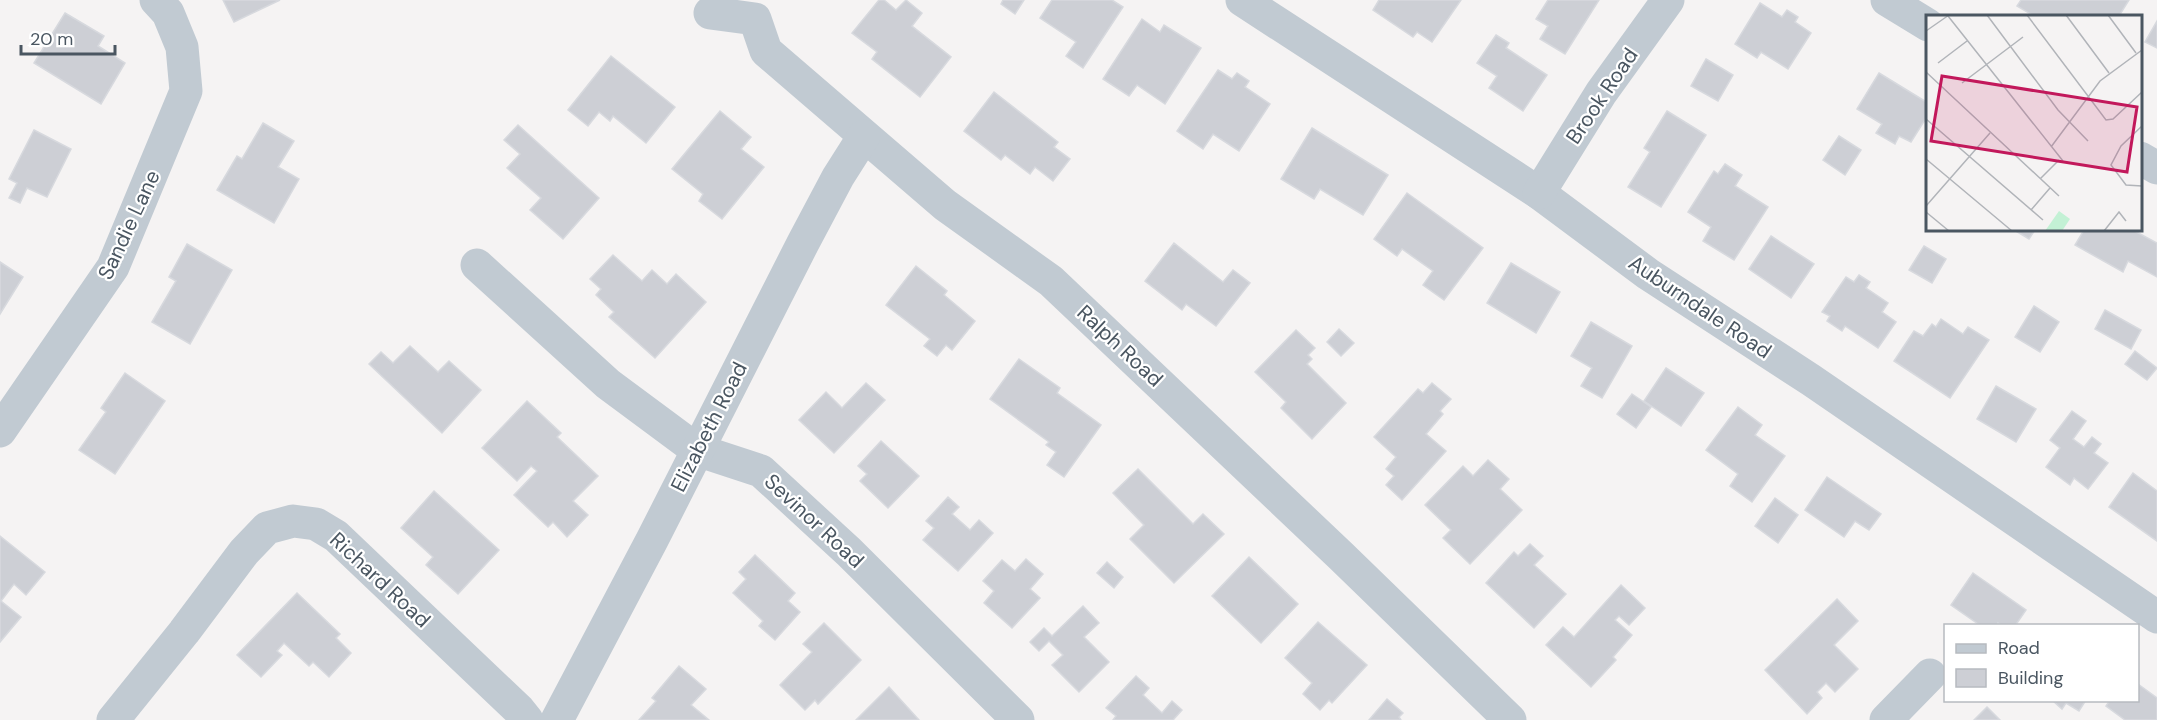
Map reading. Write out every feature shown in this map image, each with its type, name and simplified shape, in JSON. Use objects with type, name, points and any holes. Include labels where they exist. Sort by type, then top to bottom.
[{"type":"street","name":"Sandie Lane","points":[[0,431],[113,267],[186,91],[183,47],[168,13],[156,0]]},
{"type":"street","name":"Auburndale Road","points":[[1242,0],[1539,193],[1648,274],[1811,380],[2157,617]]},
{"type":"street","name":"Brook Road","points":[[1539,193],[1601,93],[1668,0]]},
{"type":"street","points":[[1887,0],[1926,25]]},
{"type":"street","name":"Ralph Road","points":[[710,13],[761,10],[766,51],[945,205],[1051,281],[1510,720]]},
{"type":"street","name":"Elizabeth Road","points":[[557,720],[838,177],[864,136]]},
{"type":"street","points":[[2142,159],[2157,168]]},
{"type":"street","name":"Sevinor Road","points":[[477,265],[608,384],[697,450],[761,471],[849,552],[1018,720]]},
{"type":"street","name":"Richard Road","points":[[113,720],[184,632],[244,552],[267,528],[293,521],[316,524],[336,536],[527,720]]},
{"type":"street","points":[[1887,720],[1930,675]]},
{"type":"building","points":[[223,0],[280,0],[234,22]]},
{"type":"building","points":[[879,0],[884,0],[896,10],[906,0],[922,13],[912,26],[951,57],[920,97],[872,59],[877,52],[852,33]]},
{"type":"building","points":[[1003,0],[1024,0],[1015,14],[1001,4]]},
{"type":"building","points":[[1052,0],[1112,0],[1123,7],[1083,68],[1066,56],[1076,42],[1040,18]]},
{"type":"building","points":[[1379,0],[1461,0],[1432,42],[1417,32],[1413,37],[1373,10]]},
{"type":"building","points":[[1548,0],[1599,0],[1565,54],[1540,39],[1548,26],[1536,19]]},
{"type":"building","points":[[2021,0],[2129,0],[2120,15],[2032,15],[2017,6]]},
{"type":"building","points":[[1760,3],[1782,17],[1787,10],[1798,17],[1795,22],[1811,33],[1788,69],[1761,52],[1757,58],[1735,44]]},
{"type":"building","points":[[65,13],[104,36],[98,46],[125,63],[101,104],[34,63]]},
{"type":"building","points":[[1142,19],[1160,32],[1164,25],[1201,48],[1165,104],[1137,85],[1129,96],[1103,79]]},
{"type":"building","points":[[2157,21],[2157,48],[2145,42]]},
{"type":"building","points":[[1496,35],[1509,43],[1506,48],[1547,75],[1523,111],[1489,88],[1497,76],[1477,63]]},
{"type":"building","points":[[611,56],[675,107],[646,143],[613,116],[610,121],[599,112],[588,126],[568,110]]},
{"type":"building","points":[[1706,59],[1733,75],[1718,101],[1691,86]]},
{"type":"building","points":[[1218,70],[1232,79],[1237,73],[1249,81],[1245,87],[1270,104],[1239,151],[1213,134],[1203,149],[1177,131]]},
{"type":"building","points":[[1879,73],[1926,102],[1926,118],[1911,142],[1899,136],[1895,144],[1876,133],[1882,124],[1857,109]]},
{"type":"building","points":[[994,92],[1058,142],[1054,147],[1070,159],[1053,181],[1035,167],[1030,174],[1005,155],[1001,160],[964,131]]},
{"type":"building","points":[[720,111],[751,137],[741,149],[764,167],[722,219],[699,201],[703,194],[672,169]]},
{"type":"building","points":[[1667,111],[1706,135],[1661,207],[1628,187],[1650,152],[1644,148]]},
{"type":"building","points":[[263,123],[294,141],[278,167],[299,179],[274,223],[217,190],[237,156],[242,159]]},
{"type":"building","points":[[518,125],[599,198],[563,239],[530,210],[541,198],[507,168],[520,154],[504,140]]},
{"type":"building","points":[[1312,128],[1388,175],[1363,215],[1320,189],[1314,199],[1281,179]]},
{"type":"building","points":[[34,130],[71,149],[47,197],[27,188],[20,203],[9,198],[17,183],[9,179]]},
{"type":"building","points":[[1839,136],[1861,150],[1845,175],[1823,160]]},
{"type":"building","points":[[1725,164],[1742,175],[1735,186],[1768,207],[1734,260],[1703,241],[1711,227],[1688,212],[1714,171],[1718,174]]},
{"type":"building","points":[[1407,193],[1483,248],[1444,300],[1423,285],[1433,271],[1402,249],[1397,256],[1374,239]]},
{"type":"building","points":[[2016,231],[2034,231],[2029,239]]},
{"type":"building","points":[[2083,231],[2135,231],[2157,243],[2157,277],[2128,261],[2123,272],[2075,245]]},
{"type":"building","points":[[1771,236],[1814,264],[1791,298],[1749,269]]},
{"type":"building","points":[[1174,243],[1223,282],[1233,270],[1250,283],[1216,326],[1186,304],[1182,310],[1145,281]]},
{"type":"building","points":[[187,244],[232,270],[190,344],[152,322],[176,281],[169,277]]},
{"type":"building","points":[[1924,246],[1946,259],[1932,283],[1909,270]]},
{"type":"building","points":[[613,255],[642,281],[652,270],[667,284],[676,274],[706,302],[655,358],[609,317],[614,312],[596,295],[601,289],[590,279]]},
{"type":"building","points":[[0,262],[23,277],[0,314]]},
{"type":"building","points":[[1511,263],[1560,292],[1536,333],[1487,303]]},
{"type":"building","points":[[916,266],[947,291],[944,295],[975,321],[952,350],[946,345],[937,356],[924,346],[930,339],[886,305]]},
{"type":"building","points":[[1859,275],[1870,282],[1866,288],[1888,303],[1882,312],[1896,322],[1878,348],[1845,326],[1842,331],[1827,321],[1830,316],[1822,312],[1846,277],[1854,282]]},
{"type":"building","points":[[2034,306],[2059,322],[2040,352],[2015,337]]},
{"type":"building","points":[[2105,310],[2141,330],[2131,349],[2095,329]]},
{"type":"building","points":[[1941,319],[1963,334],[1968,327],[1989,340],[1950,398],[1894,361],[1914,331],[1923,336],[1932,324],[1936,327]]},
{"type":"building","points":[[1591,322],[1632,346],[1602,398],[1581,386],[1592,368],[1571,356]]},
{"type":"building","points":[[1339,329],[1354,343],[1341,356],[1327,342]]},
{"type":"building","points":[[1296,330],[1315,348],[1308,355],[1312,359],[1307,364],[1346,403],[1312,439],[1281,408],[1286,402],[1255,372]]},
{"type":"building","points":[[410,346],[438,372],[449,361],[481,390],[442,433],[369,364],[381,352],[393,363]]},
{"type":"building","points":[[2135,351],[2157,368],[2147,380],[2125,364]]},
{"type":"building","points":[[1019,359],[1060,388],[1057,393],[1101,425],[1064,477],[1047,465],[1056,452],[1046,445],[1049,442],[990,399]]},
{"type":"building","points":[[1666,368],[1704,393],[1681,426],[1644,401]]},
{"type":"building","points":[[125,373],[165,401],[115,474],[79,450],[106,412],[101,408]]},
{"type":"building","points":[[866,383],[885,400],[834,453],[799,420],[826,392],[842,408]]},
{"type":"building","points":[[1432,383],[1451,399],[1440,411],[1443,414],[1426,434],[1446,451],[1402,500],[1386,485],[1394,476],[1386,469],[1396,457],[1374,437],[1418,389],[1423,393]]},
{"type":"building","points":[[1996,386],[2036,409],[2016,442],[1977,419]]},
{"type":"building","points":[[1632,394],[1651,407],[1636,428],[1617,414]]},
{"type":"building","points":[[527,401],[561,433],[557,437],[598,476],[573,501],[588,515],[567,537],[553,522],[548,527],[514,495],[537,471],[531,466],[517,481],[482,448]]},
{"type":"building","points":[[1738,407],[1762,425],[1755,435],[1785,456],[1752,502],[1730,486],[1738,474],[1706,450]]},
{"type":"building","points":[[2072,411],[2086,421],[2073,439],[2084,447],[2092,437],[2101,444],[2094,453],[2108,463],[2088,489],[2074,478],[2070,485],[2046,467],[2060,448],[2050,440]]},
{"type":"building","points":[[881,441],[919,476],[888,508],[860,481],[867,474],[858,466]]},
{"type":"building","points":[[1488,460],[1509,479],[1500,489],[1522,510],[1470,564],[1443,538],[1451,530],[1425,505],[1463,466],[1473,476]]},
{"type":"building","points":[[1138,469],[1193,524],[1203,514],[1224,534],[1174,583],[1130,539],[1144,525],[1113,493]]},
{"type":"building","points":[[2133,473],[2157,491],[2157,541],[2109,507]]},
{"type":"building","points":[[1827,477],[1881,514],[1869,530],[1855,521],[1844,537],[1805,510]]},
{"type":"building","points":[[434,491],[499,550],[458,594],[426,565],[433,557],[401,528]]},
{"type":"building","points":[[948,497],[959,507],[952,514],[970,530],[979,520],[993,533],[958,571],[923,540],[934,528],[926,521]]},
{"type":"building","points":[[1775,498],[1798,515],[1778,543],[1755,526]]},
{"type":"building","points":[[0,536],[45,572],[26,595],[14,584],[1,601],[21,617],[0,642]]},
{"type":"building","points":[[1530,544],[1543,556],[1534,565],[1566,594],[1534,628],[1486,583],[1514,552],[1518,556]]},
{"type":"building","points":[[755,555],[795,593],[788,601],[800,612],[775,640],[759,626],[763,621],[733,593],[746,579],[739,572]]},
{"type":"building","points":[[1249,557],[1298,604],[1261,643],[1212,596]]},
{"type":"building","points":[[1026,559],[1043,574],[1030,589],[1040,598],[1012,628],[984,603],[994,591],[983,581],[1002,560],[1015,571]]},
{"type":"building","points":[[1107,562],[1123,577],[1114,588],[1097,573]]},
{"type":"building","points":[[1973,573],[2026,610],[2016,624],[1978,624],[1951,605]]},
{"type":"building","points":[[1621,585],[1645,608],[1629,625],[1619,616],[1615,620],[1632,635],[1613,657],[1616,660],[1591,687],[1546,645],[1563,627],[1574,637]]},
{"type":"building","points":[[297,593],[340,634],[336,638],[351,653],[329,677],[313,662],[309,666],[284,643],[277,651],[282,655],[261,677],[237,655]]},
{"type":"building","points":[[1837,599],[1858,621],[1834,645],[1858,669],[1835,692],[1826,683],[1817,692],[1822,698],[1807,714],[1765,670]]},
{"type":"building","points":[[1083,606],[1099,623],[1084,637],[1109,662],[1079,692],[1052,665],[1063,655],[1049,641],[1039,651],[1030,642],[1044,628],[1052,636]]},
{"type":"building","points":[[1318,622],[1367,665],[1332,703],[1329,700],[1320,710],[1303,694],[1312,683],[1285,658]]},
{"type":"building","points":[[824,623],[861,660],[818,704],[815,700],[805,710],[780,685],[812,652],[803,644]]},
{"type":"building","points":[[679,666],[706,689],[691,705],[709,720],[639,720],[656,701],[652,698]]},
{"type":"building","points":[[1136,676],[1149,688],[1143,695],[1162,713],[1172,701],[1182,710],[1173,720],[1113,720],[1116,716],[1106,708]]},
{"type":"building","points":[[2139,685],[2157,698],[2157,720],[2125,720],[2106,706],[2109,702],[2139,702]]},
{"type":"building","points":[[889,687],[919,720],[856,720]]},
{"type":"building","points":[[1387,699],[1403,713],[1399,717],[1401,720],[1369,720]]},
{"type":"building","points":[[2054,702],[2085,702],[2079,711],[2066,703],[2062,709]]},
{"type":"building","points":[[1987,707],[2000,720],[1974,720]]}]
